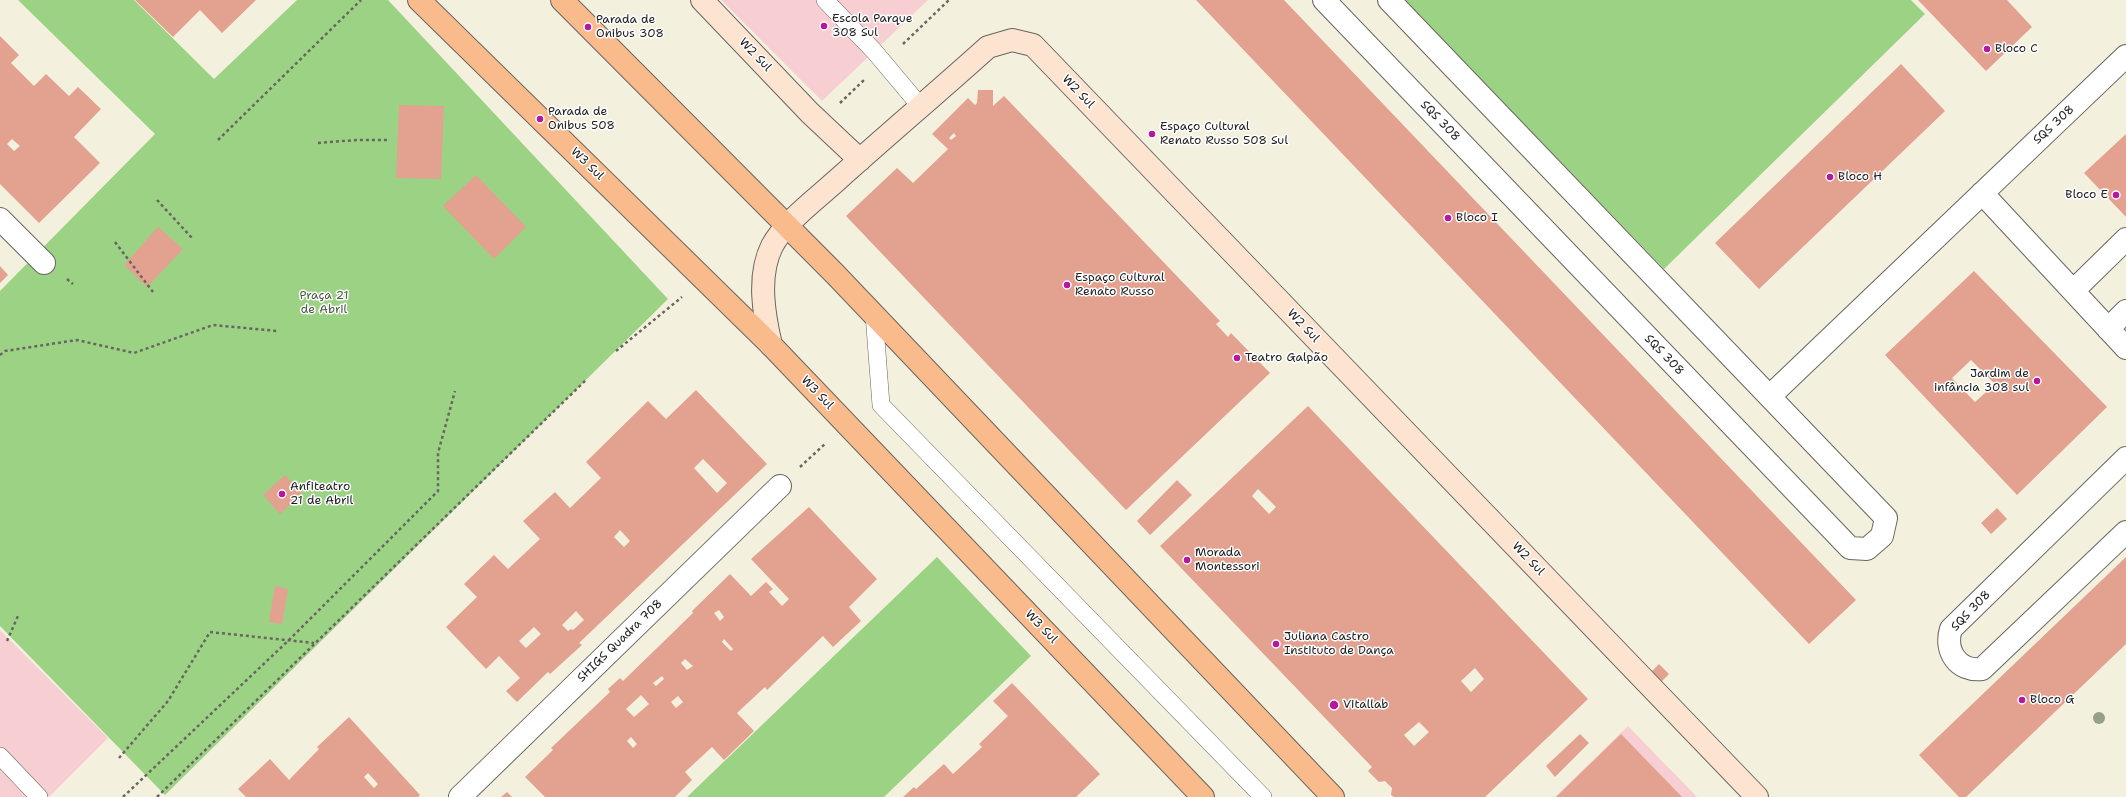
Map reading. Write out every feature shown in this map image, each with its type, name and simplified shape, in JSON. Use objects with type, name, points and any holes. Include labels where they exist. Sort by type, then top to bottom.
[{"type":"main road","name":"W3 Sul","points":[[420,0],[771,345],[1203,797]]},
{"type":"main road","points":[[562,0],[874,314],[1333,797]]},
{"type":"street","name":"W2 Sul","points":[[702,0],[810,113],[860,160]]},
{"type":"street","name":"SQS 308","points":[[1324,0],[1850,548],[1867,549],[1882,536],[1886,518],[1389,0]]},
{"type":"street","name":"W2 Sul","points":[[771,345],[765,311],[765,277],[772,247],[779,235],[860,160],[988,47],[1012,40],[1033,45],[1757,797]]},
{"type":"street","name":"SQS 308","points":[[1770,396],[2126,56]]},
{"type":"street","points":[[1982,193],[2126,348]]},
{"type":"street","points":[[0,219],[44,263]]},
{"type":"street","points":[[2073,291],[2126,240]]},
{"type":"street","points":[[2108,329],[2126,311]]},
{"type":"street","name":"SQS 308","points":[[2126,458],[1951,629],[1948,639],[1949,651],[1964,668],[1982,670],[2126,532]]},
{"type":"street","name":"SHIGS Quadra 708","points":[[460,797],[780,486]]},
{"type":"lane","points":[[825,0],[874,51],[921,107]]},
{"type":"lane","points":[[874,314],[881,405],[1263,797]]},
{"type":"lane","points":[[0,756],[39,797]]},
{"type":"path","points":[[218,140],[361,0]]},
{"type":"path","points":[[318,143],[356,140],[389,140]]},
{"type":"path","points":[[158,200],[192,238]]},
{"type":"path","points":[[115,242],[153,292]]},
{"type":"path","points":[[616,351],[704,278]]},
{"type":"path","points":[[0,355],[5,350],[77,340],[134,353],[213,325],[277,331]]},
{"type":"path","points":[[157,797],[587,379]]},
{"type":"path","points":[[123,797],[289,640],[438,491],[438,453],[456,391]]},
{"type":"path","points":[[780,486],[846,424]]},
{"type":"path","points":[[7,641],[18,616]]},
{"type":"path","points":[[119,758],[168,701],[210,632],[314,643]]},
{"type":"shaded area","name":"Escola Parque 308 Sul","points":[[721,0],[928,0],[822,101]]},
{"type":"shaded area","points":[[0,630],[108,738],[49,797],[0,797]]},
{"type":"shaded area","points":[[1628,726],[1697,797],[1555,797]]},
{"type":"green space","name":"Praça 21 de Abril","points":[[18,0],[134,0],[214,79],[297,0],[388,0],[668,299],[165,795],[0,626],[0,291],[155,134]]},
{"type":"green space","points":[[1404,0],[1911,0],[1925,14],[1664,269]]},
{"type":"green space","points":[[937,557],[1031,656],[884,797],[687,797]]},
{"type":"building","points":[[135,0],[256,0],[222,33],[200,10],[173,37]]},
{"type":"building","name":"Bloco I","points":[[1196,0],[1284,0],[1856,600],[1809,644]]},
{"type":"building","name":"Bloco C","points":[[1918,0],[2007,0],[2032,27],[1986,71]]},
{"type":"building","points":[[0,36],[19,55],[11,63],[34,86],[46,74],[69,96],[78,87],[101,109],[74,137],[100,163],[39,223],[0,184]],"holes":[[[12,139],[20,146],[14,151],[7,144]]]},
{"type":"building","name":"Bloco H","points":[[1901,64],[1945,111],[1759,289],[1715,243]]},
{"type":"building","points":[[978,90],[993,90],[993,106],[1004,96],[1220,321],[1216,324],[1228,337],[1231,333],[1270,373],[1126,510],[846,216],[897,168],[913,183],[948,149],[932,134],[968,98],[975,105],[977,103]],"holes":[[[954,133],[956,136],[951,140],[949,138]]]},
{"type":"building","points":[[399,105],[444,106],[441,179],[396,178]]},
{"type":"building","name":"Bloco E","points":[[2126,134],[2126,217],[2084,173]]},
{"type":"building","points":[[476,175],[526,227],[494,259],[443,206]]},
{"type":"building","points":[[158,227],[183,249],[147,287],[124,265]]},
{"type":"building","points":[[0,266],[8,275],[0,283]]},
{"type":"building","name":"Jardim de infância 308 sul","points":[[1974,271],[2107,407],[2017,495],[1885,355]],"holes":[[[1971,360],[1995,384],[1975,402],[1952,378]]]},
{"type":"building","points":[[696,390],[767,464],[579,643],[582,645],[550,674],[548,672],[517,702],[506,691],[520,678],[499,656],[486,669],[446,627],[477,597],[464,584],[494,555],[508,569],[540,539],[523,521],[555,492],[570,508],[601,478],[586,462],[648,401],[666,419]],"holes":[[[703,459],[727,483],[717,493],[694,468]],[[620,530],[630,541],[624,547],[614,537]],[[576,611],[584,620],[573,630],[571,629],[568,631],[562,625]],[[534,627],[541,634],[526,648],[519,641]]]},
{"type":"building","points":[[1308,406],[1588,699],[1485,797],[1394,797],[1391,795],[1392,788],[1385,781],[1379,782],[1368,771],[1372,767],[1160,546]],"holes":[[[1258,489],[1276,507],[1269,514],[1252,496]],[[1475,668],[1484,679],[1471,692],[1461,681]],[[1419,722],[1429,732],[1414,746],[1404,735]]]},
{"type":"building","name":"Anfiteatro 21 de Abril","points":[[285,475],[302,494],[280,514],[263,495]]},
{"type":"building","points":[[1177,480],[1192,495],[1150,535],[1137,521]]},
{"type":"building","points":[[809,507],[877,579],[849,607],[861,621],[833,647],[823,636],[767,690],[765,687],[737,713],[754,731],[724,760],[712,747],[685,772],[692,780],[675,797],[545,797],[525,777],[553,750],[551,748],[610,692],[608,689],[620,678],[623,681],[693,613],[692,611],[730,574],[751,596],[766,582],[773,589],[769,592],[782,606],[789,599],[751,559]],"holes":[[[719,610],[724,617],[720,621],[714,613]],[[724,639],[733,649],[731,651],[722,642]],[[685,659],[693,666],[687,670],[681,663]],[[662,676],[664,679],[656,686],[653,683]],[[641,695],[649,704],[634,717],[626,709]],[[678,696],[683,702],[676,708],[671,702]],[[631,737],[637,744],[633,748],[627,741]]]},
{"type":"building","points":[[1997,508],[2007,519],[1991,534],[1981,523]]},
{"type":"building","name":"Bloco G","points":[[2126,557],[2126,644],[1966,797],[1959,797],[1919,755]]},
{"type":"building","points":[[275,586],[288,589],[282,624],[269,622]]},
{"type":"building","points":[[1659,664],[1669,674],[1660,683],[1650,673]]},
{"type":"building","points":[[1012,683],[1100,774],[1076,797],[903,797],[914,787],[916,789],[944,764],[953,774],[982,747],[979,744],[1008,716],[993,701]]},
{"type":"building","points":[[349,717],[420,795],[418,797],[246,797],[238,789],[270,759],[289,780],[319,749],[317,747]],"holes":[[[368,773],[378,784],[374,788],[364,777]]]},
{"type":"building","points":[[1580,734],[1589,743],[1555,777],[1546,766]]},
{"type":"building","points":[[1621,734],[1682,797],[1556,797]]},
{"type":"building","points":[[507,792],[512,797],[501,797]]},
{"type":"place","name":"Escola Parque 308 Sul","points":[[824,26]]},
{"type":"place","name":"Parada de Onibus 308","points":[[588,27]]},
{"type":"place","name":"Bloco C","points":[[1987,49]]},
{"type":"place","name":"Parada de Onibus 508","points":[[540,119]]},
{"type":"place","name":"Espaço Cultural Renato Russo 508 Sul","points":[[1152,134]]},
{"type":"place","name":"Bloco H","points":[[1830,177]]},
{"type":"place","name":"Bloco E","points":[[2116,195]]},
{"type":"place","name":"Bloco I","points":[[1448,218]]},
{"type":"place","name":"Espaço Cultural Renato Russo","points":[[1067,285]]},
{"type":"place","name":"Teatro Galpão","points":[[1237,358]]},
{"type":"place","name":"Jardim de infância 308 sul","points":[[2037,381]]},
{"type":"place","name":"Anfiteatro 21 de Abril","points":[[282,494]]},
{"type":"place","name":"Morada Montessori","points":[[1187,560]]},
{"type":"place","name":"Juliana Castro Instituto de Dança","points":[[1276,644]]},
{"type":"place","name":"Bloco G","points":[[2022,700]]},
{"type":"place","name":"Vitallab","points":[[1334,705]]}]
